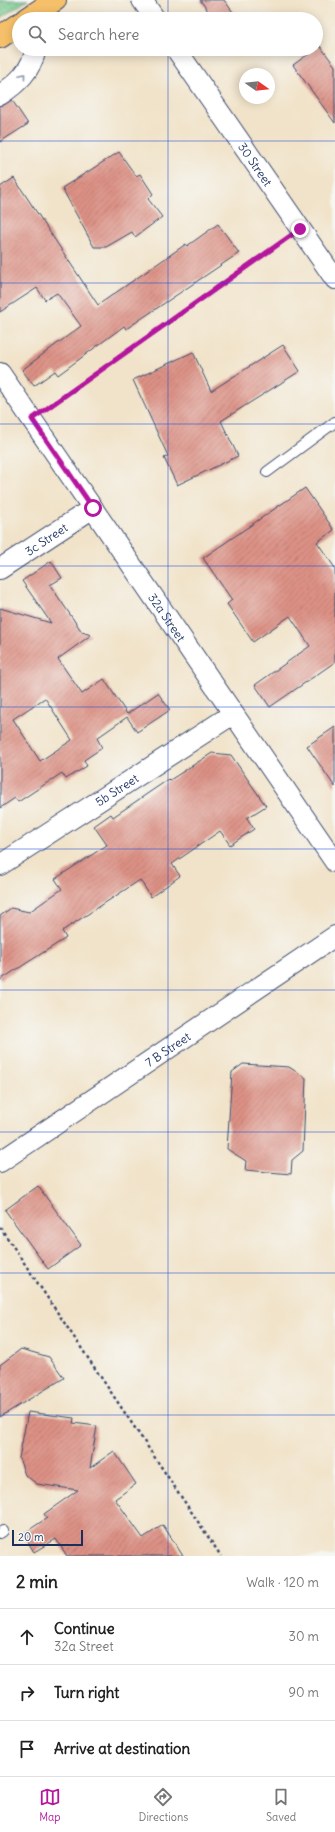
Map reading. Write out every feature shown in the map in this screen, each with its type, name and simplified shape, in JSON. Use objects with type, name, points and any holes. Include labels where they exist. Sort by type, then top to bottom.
[{"type":"main road","points":[[0,37],[12,29]]},
{"type":"street","points":[[142,0],[151,12]]},
{"type":"street","points":[[0,95],[12,87],[25,75],[34,61],[35,56]]},
{"type":"street","name":"30 Street","points":[[181,56],[335,279]]},
{"type":"street","name":"32a Street","points":[[0,372],[335,862]]},
{"type":"street","name":"3c Street","points":[[0,569],[93,508]]},
{"type":"street","name":"5b Street","points":[[0,865],[233,714]]},
{"type":"street","name":"7 B Street","points":[[0,1162],[335,936]]},
{"type":"lane","points":[[267,472],[335,422]]},
{"type":"path","points":[[32,419],[300,229]]},
{"type":"path","points":[[0,1227],[221,1556]]},
{"type":"green space","points":[[0,0],[28,0],[0,18]]},
{"type":"building","points":[[200,0],[224,0],[233,12],[209,12]]},
{"type":"building","points":[[323,50],[335,66],[335,123],[293,65],[306,56],[323,56]]},
{"type":"building","points":[[12,100],[28,124],[0,142],[0,106]]},
{"type":"building","points":[[119,152],[136,176],[140,174],[153,194],[148,199],[162,217],[135,237],[132,232],[106,247],[94,247],[62,188]]},
{"type":"building","points":[[14,178],[98,305],[186,244],[187,246],[218,224],[239,253],[126,329],[124,326],[58,375],[55,371],[34,386],[22,370],[81,326],[57,293],[45,300],[37,288],[0,312],[0,187]]},
{"type":"building","points":[[283,345],[300,371],[221,421],[238,456],[177,485],[164,458],[168,456],[133,380],[193,352],[211,391]]},
{"type":"building","points":[[305,488],[334,530],[317,542],[335,568],[335,662],[270,707],[255,685],[310,646],[290,616],[253,642],[227,604],[232,600],[203,558]]},
{"type":"building","points":[[51,561],[62,578],[50,585],[82,632],[91,635],[58,659],[82,694],[104,679],[127,714],[158,693],[170,710],[137,732],[127,717],[97,738],[102,748],[84,760],[87,766],[66,779],[62,773],[18,802],[15,798],[0,808],[0,608],[51,623],[22,581]],"holes":[[[45,698],[72,740],[40,761],[13,719]]]},
{"type":"building","points":[[335,727],[335,787],[307,746]]},
{"type":"building","points":[[212,753],[231,755],[266,806],[247,818],[254,829],[230,845],[220,831],[172,864],[180,876],[151,897],[140,880],[62,931],[66,938],[0,980],[0,916],[11,908],[29,912],[62,889],[55,879],[107,845],[94,826],[111,814],[113,817],[169,779],[170,780]]},
{"type":"building","points":[[243,1064],[289,1067],[306,1078],[303,1151],[292,1160],[291,1174],[245,1170],[246,1161],[227,1149],[232,1072]]},
{"type":"building","points":[[38,1186],[81,1245],[48,1269],[5,1210]]},
{"type":"building","points":[[21,1349],[49,1357],[64,1378],[0,1417],[0,1365]]},
{"type":"building","points":[[28,1412],[74,1418],[73,1423],[97,1426],[90,1468],[114,1451],[136,1484],[115,1499],[143,1538],[163,1525],[183,1556],[67,1556],[56,1539],[34,1552],[23,1534],[47,1518],[44,1514],[78,1490],[37,1484],[25,1475],[19,1458]]},
{"type":"route","points":[[93,508],[32,419],[300,229]]}]
